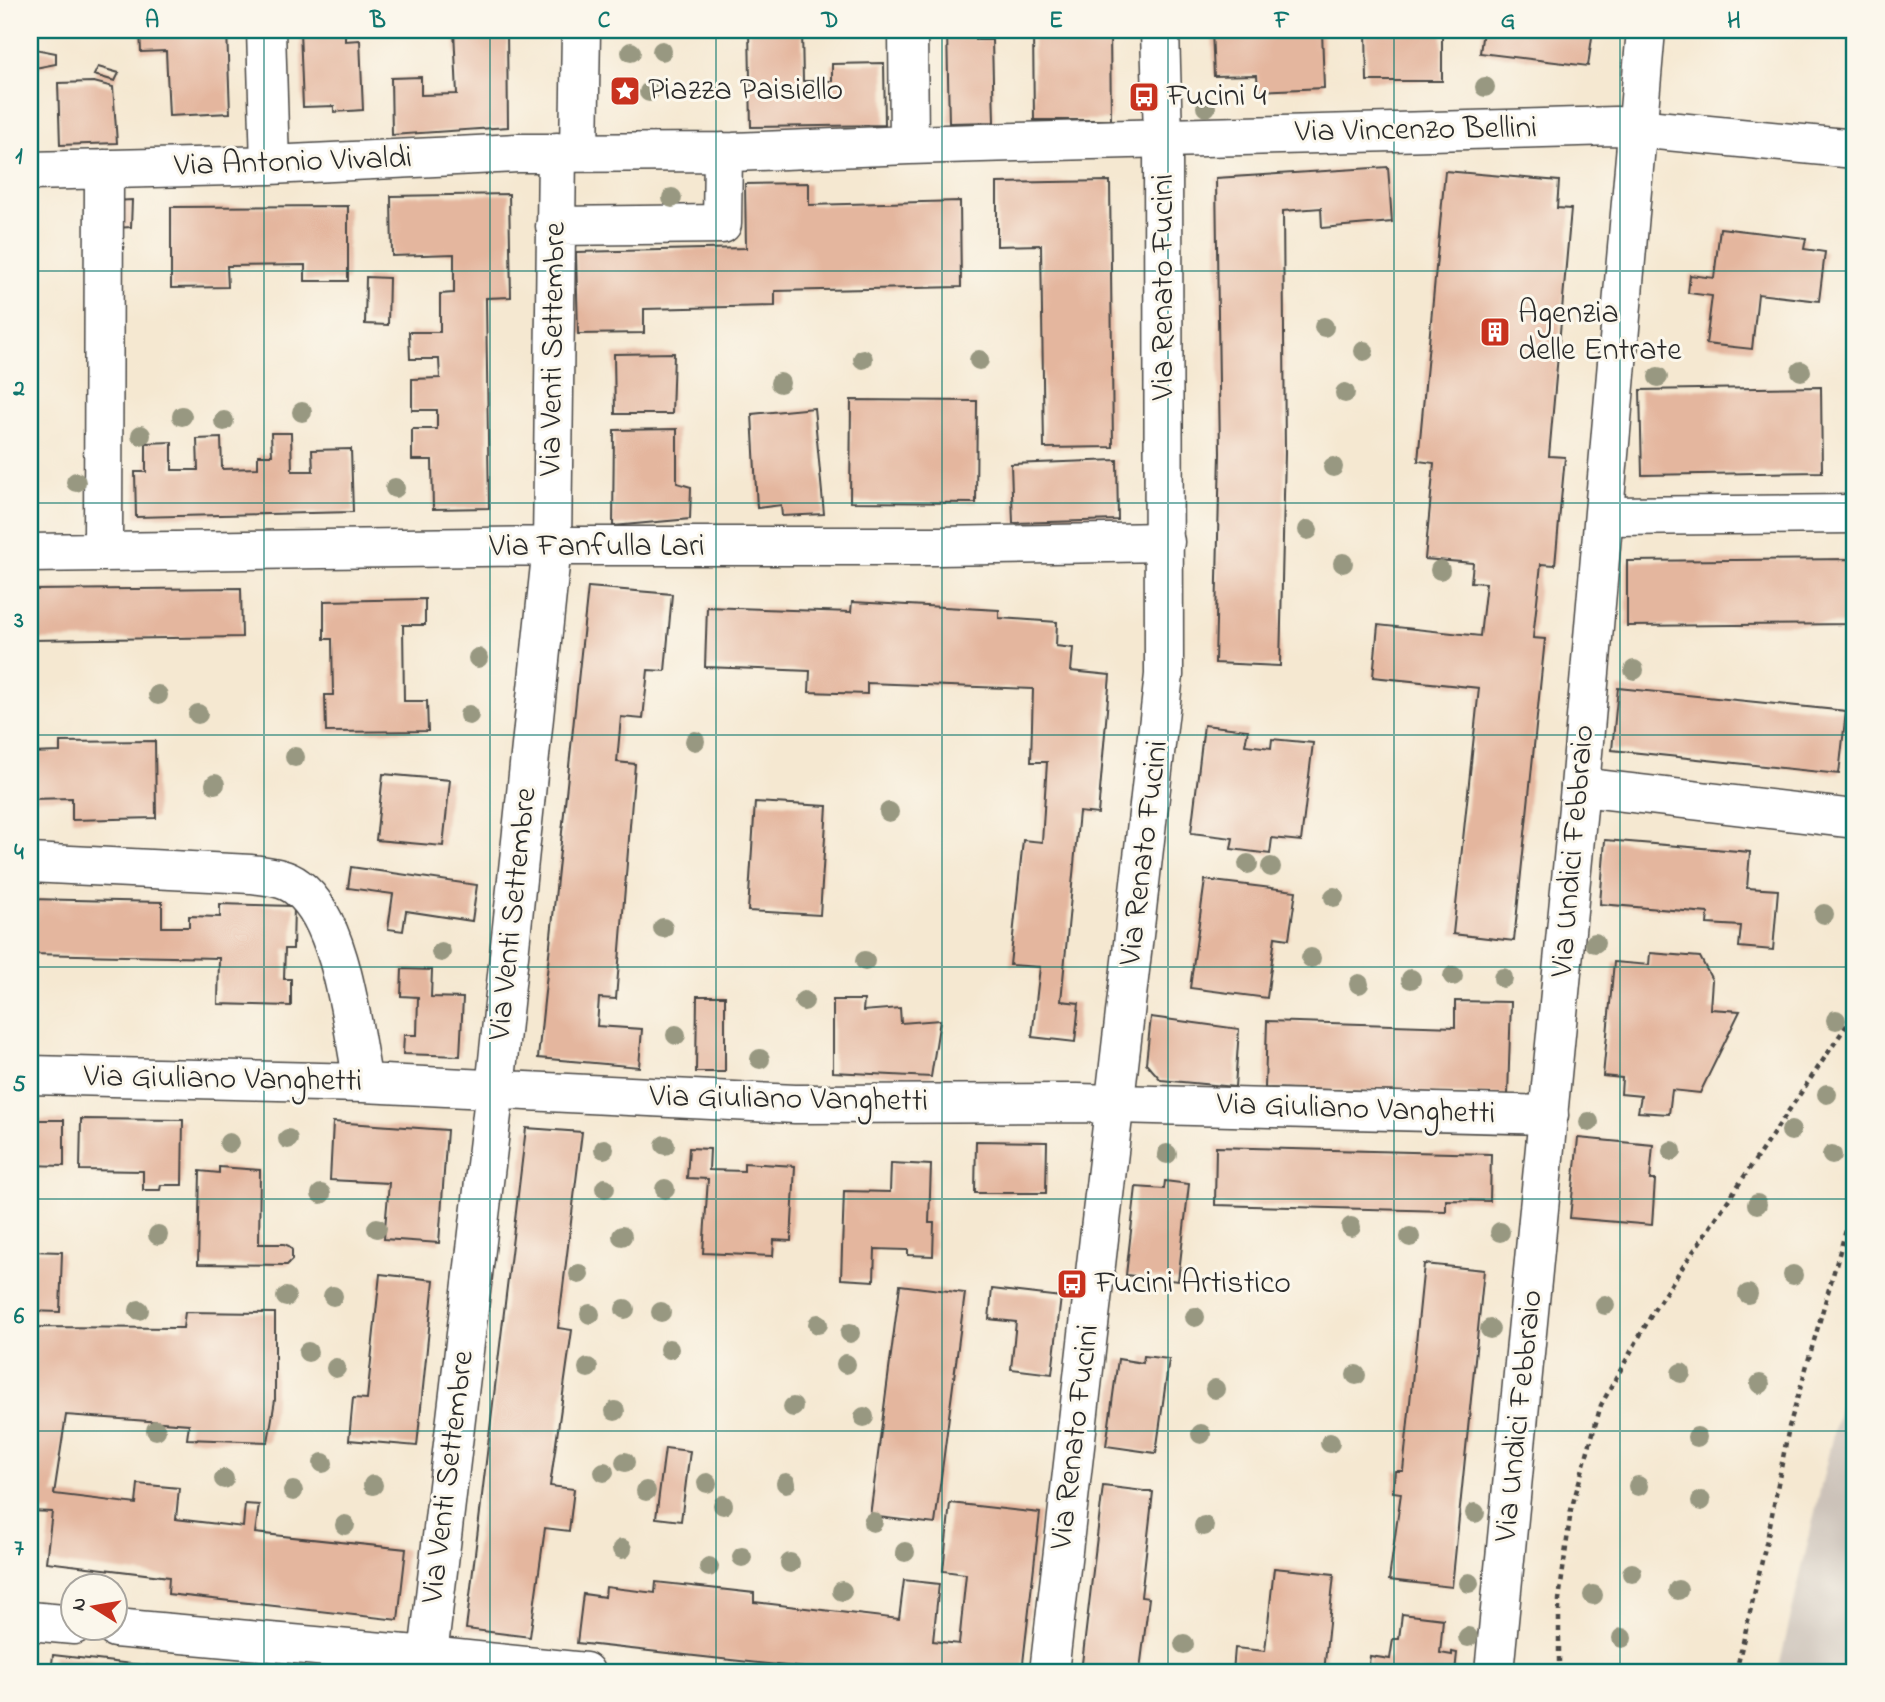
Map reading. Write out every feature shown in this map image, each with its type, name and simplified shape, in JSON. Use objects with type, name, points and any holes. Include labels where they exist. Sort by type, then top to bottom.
[{"type":"street","points":[[267,30],[270,165]]},
{"type":"street","name":"Via Venti Settembre","points":[[427,1664],[495,1089],[552,546],[555,226],[568,152],[581,30]]},
{"type":"street","points":[[908,30],[909,145]]},
{"type":"street","name":"Via Renato Fucini","points":[[1049,1672],[1163,688],[1165,541],[1160,30]]},
{"type":"street","name":"Via Undici Febbraio","points":[[1494,1672],[1580,788],[1646,30]]},
{"type":"street","name":"Via Vincenzo Bellini","points":[[723,152],[1638,127],[1855,149]]},
{"type":"street","name":"Via Antonio Vivaldi","points":[[30,171],[270,165],[568,152],[723,152]]},
{"type":"street","points":[[555,226],[722,224],[723,152]]},
{"type":"street","points":[[103,552],[104,169]]},
{"type":"street","points":[[1605,516],[1855,514]]},
{"type":"street","name":"Via Fanfulla Lari","points":[[30,553],[552,546],[939,546],[1165,541]]},
{"type":"street","points":[[1580,788],[1855,819]]},
{"type":"street","points":[[30,863],[251,874],[275,877],[295,885],[309,898],[338,955],[363,1083]]},
{"type":"street","name":"Via Giuliano Vanghetti","points":[[30,1075],[363,1083],[796,1104],[1114,1104],[1549,1115]]},
{"type":"street","points":[[30,1621],[60,1624]]},
{"type":"street","points":[[130,1631],[427,1664],[585,1672]]},
{"type":"path","points":[[1559,1672],[1559,1600],[1571,1510],[1601,1405],[1657,1305],[1855,1013]]},
{"type":"path","points":[[1737,1672],[1768,1535],[1788,1427],[1855,1199]]},
{"type":"shaded area","points":[[1855,1339],[1855,1672],[1778,1672]]},
{"type":"building","points":[[140,30],[227,30],[230,113],[169,116],[166,51],[141,52]]},
{"type":"building","points":[[300,30],[345,30],[345,41],[360,40],[363,110],[334,112],[334,106],[303,107]]},
{"type":"building","points":[[454,30],[507,30],[508,127],[392,135],[391,78],[421,77],[421,95],[457,94]]},
{"type":"building","points":[[749,30],[802,30],[803,81],[832,81],[832,64],[884,63],[885,125],[751,127]]},
{"type":"building","points":[[947,30],[975,30],[975,40],[992,40],[994,122],[949,123]]},
{"type":"building","points":[[1033,30],[1110,30],[1111,120],[1034,120]]},
{"type":"building","points":[[1212,30],[1322,30],[1324,88],[1258,91],[1257,75],[1214,76]]},
{"type":"building","points":[[1366,30],[1442,30],[1442,81],[1367,81]]},
{"type":"building","points":[[1483,30],[1593,30],[1588,66],[1480,53]]},
{"type":"building","points":[[35,49],[56,53],[56,64],[35,68]]},
{"type":"building","points":[[98,67],[119,73],[115,81],[94,75]]},
{"type":"building","points":[[94,82],[113,87],[117,143],[60,145],[58,83]]},
{"type":"building","points":[[30,112],[34,112],[35,143],[30,144]]},
{"type":"building","points":[[1388,167],[1392,222],[1322,228],[1321,208],[1283,211],[1285,453],[1280,666],[1215,663],[1220,453],[1216,178]]},
{"type":"building","name":"Agenzia delle Entrate","points":[[1445,171],[1559,181],[1557,208],[1571,209],[1549,456],[1565,457],[1555,565],[1541,564],[1533,638],[1545,639],[1514,941],[1453,934],[1479,688],[1373,677],[1378,625],[1480,636],[1486,583],[1471,582],[1473,563],[1425,559],[1434,463],[1418,461]]},
{"type":"building","points":[[1110,181],[1113,447],[1044,448],[1041,245],[997,246],[997,183]]},
{"type":"building","points":[[809,183],[809,205],[960,201],[961,287],[775,291],[775,306],[644,309],[644,333],[578,334],[576,252],[746,248],[745,184]]},
{"type":"building","points":[[509,194],[511,297],[486,298],[489,508],[433,509],[432,460],[412,460],[412,429],[437,429],[437,410],[412,410],[412,379],[440,378],[439,359],[410,359],[409,332],[440,332],[440,294],[454,293],[454,254],[392,256],[391,196]]},
{"type":"building","points":[[132,200],[131,227],[115,228],[114,201]]},
{"type":"building","points":[[348,206],[348,281],[305,281],[305,265],[227,266],[228,287],[171,288],[171,207]]},
{"type":"building","points":[[1720,228],[1806,238],[1804,249],[1825,252],[1819,301],[1758,294],[1752,349],[1706,344],[1712,296],[1688,293],[1690,275],[1714,278]]},
{"type":"building","points":[[366,277],[389,278],[388,325],[365,324]]},
{"type":"building","points":[[674,353],[672,414],[615,414],[614,354]]},
{"type":"building","points":[[1821,387],[1822,472],[1642,475],[1640,390]]},
{"type":"building","points":[[851,400],[977,401],[976,503],[850,502]]},
{"type":"building","points":[[814,408],[824,514],[782,516],[781,505],[757,508],[752,414]]},
{"type":"building","points":[[677,429],[677,483],[691,487],[690,519],[613,526],[614,430]]},
{"type":"building","points":[[271,433],[291,433],[292,471],[313,471],[312,450],[351,449],[353,512],[136,517],[135,472],[146,472],[146,443],[172,442],[172,470],[198,470],[197,439],[221,438],[222,469],[258,468],[258,455],[272,455]]},
{"type":"building","points":[[1117,460],[1118,520],[1013,523],[1011,464]]},
{"type":"building","points":[[1855,559],[1855,624],[1627,626],[1627,561]]},
{"type":"building","points":[[588,587],[672,594],[665,671],[648,670],[643,719],[621,717],[617,762],[635,764],[616,999],[599,998],[597,1026],[642,1029],[639,1067],[538,1058]]},
{"type":"building","points":[[241,588],[242,637],[30,640],[30,590]]},
{"type":"building","points":[[425,599],[425,625],[403,625],[404,701],[427,701],[428,731],[326,732],[325,695],[333,695],[332,639],[324,639],[324,601]]},
{"type":"building","points":[[852,602],[999,610],[999,618],[1057,622],[1056,646],[1073,648],[1071,671],[1110,675],[1098,814],[1079,812],[1061,1001],[1079,1003],[1075,1042],[1032,1037],[1040,967],[1010,965],[1023,840],[1042,842],[1047,762],[1031,762],[1033,689],[867,683],[867,694],[809,692],[810,671],[705,667],[707,607],[851,612]]},
{"type":"building","points":[[1618,688],[1846,711],[1839,774],[1612,750]]},
{"type":"building","points":[[1204,725],[1248,730],[1245,745],[1271,748],[1272,739],[1313,743],[1301,841],[1272,838],[1270,854],[1231,849],[1233,838],[1191,833]]},
{"type":"building","points":[[155,741],[156,818],[72,820],[72,798],[30,799],[30,753],[60,752],[60,742]]},
{"type":"building","points":[[383,774],[450,780],[443,846],[376,840]]},
{"type":"building","points":[[755,802],[827,806],[820,915],[748,911]]},
{"type":"building","points":[[1605,840],[1750,852],[1747,888],[1778,890],[1773,950],[1739,947],[1741,926],[1707,924],[1708,913],[1600,904]]},
{"type":"building","points":[[351,867],[477,885],[472,921],[406,911],[403,931],[388,929],[393,894],[348,888]]},
{"type":"building","points":[[1205,880],[1296,891],[1289,939],[1275,937],[1267,998],[1190,988]]},
{"type":"building","points":[[30,899],[162,902],[162,927],[189,927],[189,916],[220,917],[220,904],[294,906],[293,949],[285,949],[284,979],[291,979],[291,1006],[218,1004],[219,958],[30,954]]},
{"type":"building","points":[[1650,953],[1700,957],[1712,980],[1710,1009],[1740,1011],[1700,1093],[1672,1090],[1669,1114],[1638,1112],[1641,1096],[1621,1094],[1622,1078],[1603,1076],[1614,962],[1649,965]]},
{"type":"building","points":[[402,969],[432,970],[431,997],[463,998],[460,1056],[403,1054],[404,1035],[417,1035],[418,997],[401,996]]},
{"type":"building","points":[[697,996],[725,996],[725,1072],[696,1072]]},
{"type":"building","points":[[833,1000],[864,1000],[863,1011],[900,1008],[901,1023],[940,1020],[931,1077],[833,1072]]},
{"type":"building","points":[[1455,1001],[1511,1002],[1508,1095],[1265,1088],[1267,1021],[1455,1027]]},
{"type":"building","points":[[1151,1017],[1239,1029],[1235,1087],[1161,1080],[1146,1063]]},
{"type":"building","points":[[81,1119],[183,1120],[182,1185],[161,1185],[160,1190],[143,1190],[143,1171],[80,1170]]},
{"type":"building","points":[[30,1120],[64,1120],[64,1166],[30,1165]]},
{"type":"building","points":[[333,1122],[447,1130],[439,1243],[384,1239],[389,1183],[330,1180]]},
{"type":"building","points":[[526,1128],[582,1132],[558,1328],[572,1330],[550,1486],[574,1489],[569,1531],[545,1528],[530,1637],[466,1629]]},
{"type":"building","points":[[1578,1138],[1653,1145],[1650,1180],[1655,1180],[1652,1225],[1570,1218]]},
{"type":"building","points":[[976,1141],[1047,1142],[1046,1193],[975,1193]]},
{"type":"building","points":[[1216,1147],[1491,1154],[1490,1201],[1446,1200],[1446,1211],[1215,1205]]},
{"type":"building","points":[[689,1148],[710,1149],[709,1170],[744,1171],[744,1163],[795,1166],[791,1241],[774,1240],[773,1256],[703,1253],[708,1179],[687,1178]]},
{"type":"building","points":[[891,1163],[931,1165],[929,1223],[934,1223],[933,1256],[908,1255],[908,1250],[875,1249],[874,1281],[841,1279],[844,1191],[890,1192]]},
{"type":"building","points":[[219,1167],[260,1170],[259,1244],[289,1246],[292,1260],[287,1265],[198,1264],[200,1171],[219,1173]]},
{"type":"building","points":[[1165,1181],[1189,1184],[1178,1281],[1126,1275],[1136,1187],[1164,1189]]},
{"type":"building","points":[[30,1251],[62,1252],[60,1312],[30,1311]]},
{"type":"building","points":[[1424,1264],[1484,1270],[1452,1587],[1389,1580],[1401,1493],[1393,1492],[1395,1471],[1403,1471]]},
{"type":"building","points":[[380,1274],[434,1280],[417,1446],[349,1440],[353,1398],[367,1399]]},
{"type":"building","points":[[900,1285],[965,1293],[935,1524],[870,1516]]},
{"type":"building","points":[[992,1289],[1061,1297],[1052,1374],[1011,1369],[1016,1322],[989,1319]]},
{"type":"building","points":[[185,1312],[275,1313],[275,1400],[268,1442],[187,1439],[189,1424],[66,1415],[54,1494],[136,1504],[138,1484],[179,1488],[176,1519],[243,1527],[245,1504],[259,1505],[255,1533],[406,1549],[398,1620],[168,1594],[169,1577],[46,1562],[52,1512],[30,1511],[30,1327],[183,1328]]},
{"type":"building","points":[[1144,1356],[1169,1359],[1156,1453],[1106,1446],[1118,1359],[1143,1363]]},
{"type":"building","points":[[665,1448],[690,1451],[681,1521],[656,1518]]},
{"type":"building","points":[[1103,1486],[1153,1492],[1141,1597],[1149,1598],[1140,1670],[1146,1672],[1081,1672]]},
{"type":"building","points":[[950,1503],[1040,1513],[1022,1672],[841,1672],[577,1643],[583,1594],[605,1597],[606,1587],[655,1593],[656,1582],[754,1593],[754,1602],[899,1619],[904,1580],[939,1584],[933,1641],[959,1644],[966,1574],[943,1571]]},
{"type":"building","points":[[1274,1568],[1334,1574],[1324,1672],[1233,1672],[1235,1648],[1265,1651]]},
{"type":"building","points":[[1402,1614],[1443,1619],[1440,1653],[1457,1653],[1455,1672],[1368,1672],[1370,1656],[1390,1659],[1393,1639],[1399,1639]]},
{"type":"building","points":[[53,1655],[184,1670],[184,1672],[51,1672]]},
{"type":"place","name":"Piazza Paisiello","points":[[625,91]]},
{"type":"place","name":"Fucini 4","points":[[1144,97]]},
{"type":"place","name":"Agenzia delle Entrate","points":[[1495,332]]},
{"type":"place","name":"Fucini Artistico","points":[[1072,1284]]}]
